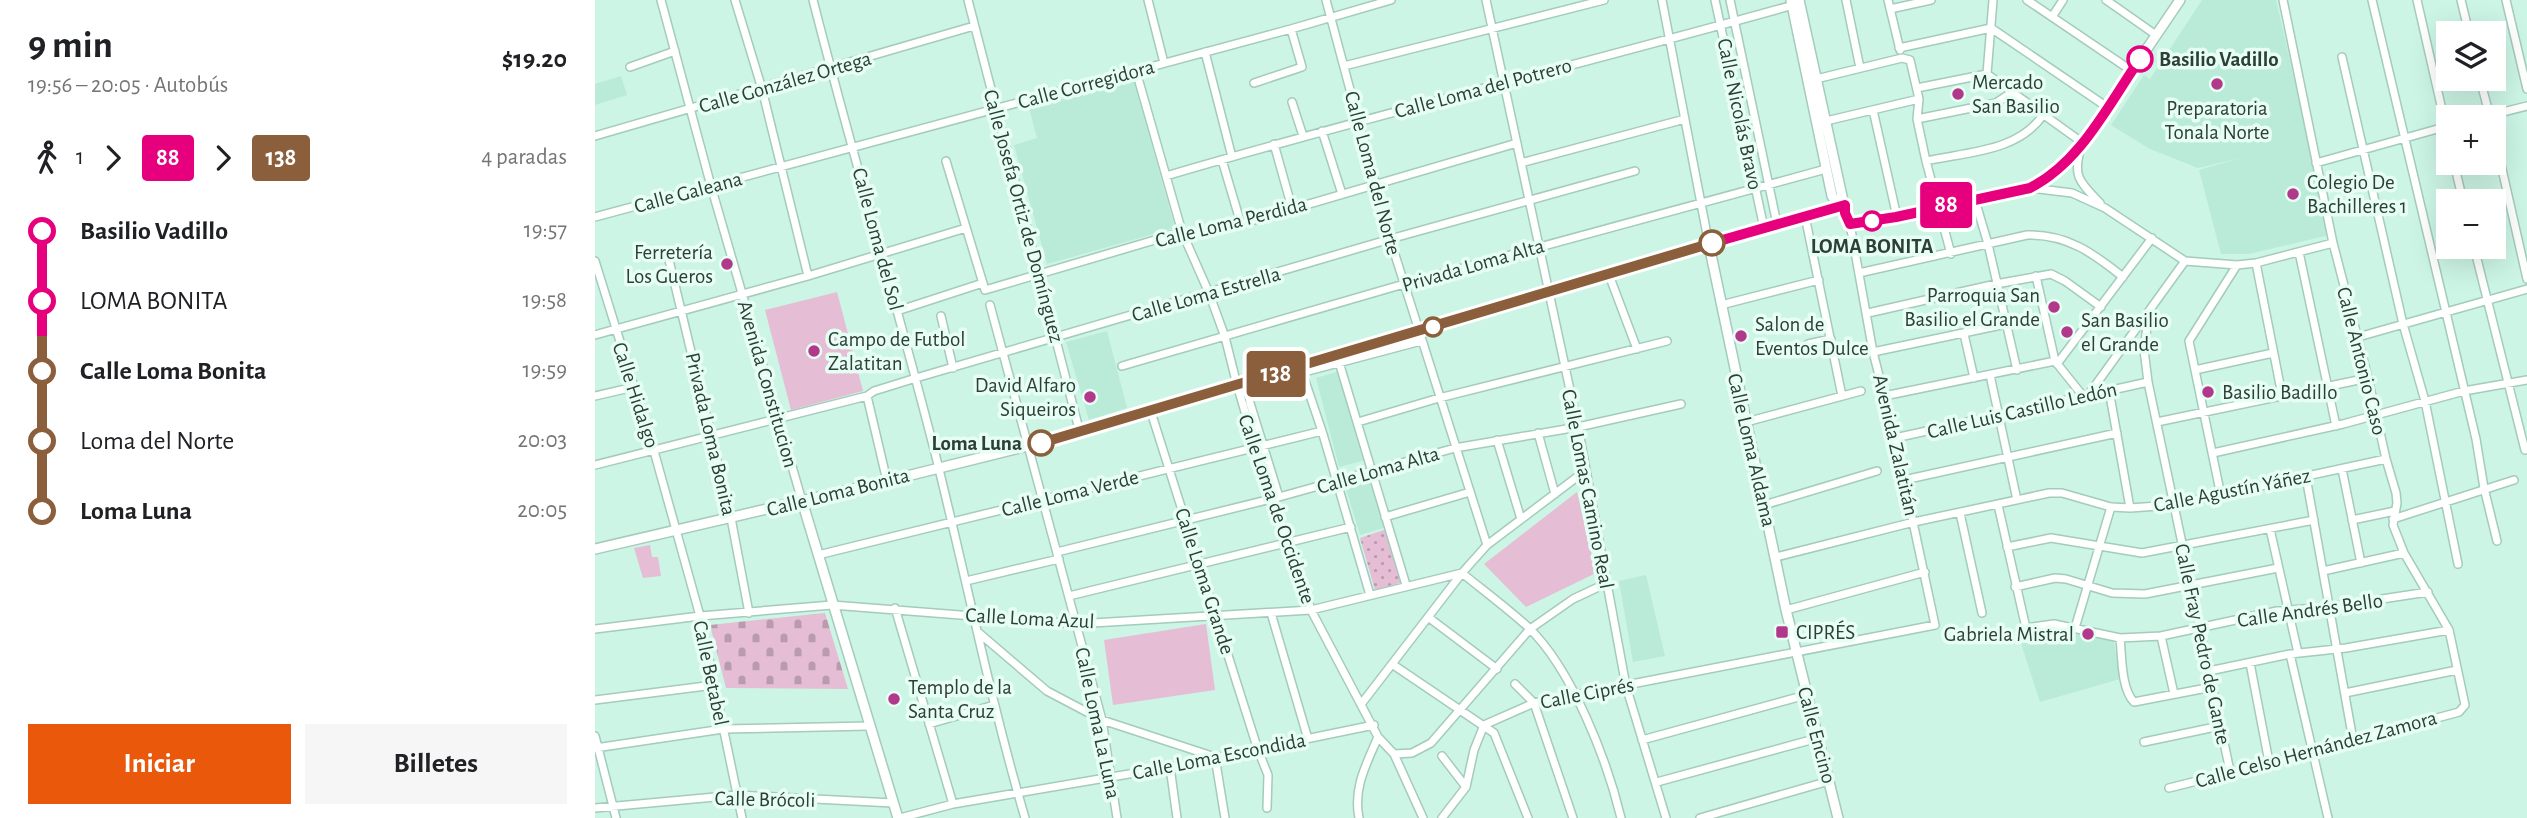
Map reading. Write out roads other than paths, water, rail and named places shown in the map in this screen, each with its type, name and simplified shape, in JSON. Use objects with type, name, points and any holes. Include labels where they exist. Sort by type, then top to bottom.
[{"type":"street","name":"Avenida Constitucion","points":[[661,0],[778,420],[832,605],[899,818]]},
{"type":"street","points":[[735,0],[762,89],[808,276]]},
{"type":"street","name":"Calle Loma del Sol","points":[[813,0],[916,378],[994,705],[1025,818]]},
{"type":"street","name":"Calle Josefa Ortiz de Domínguez","points":[[968,0],[1080,433]]},
{"type":"street","points":[[1148,0],[1164,63]]},
{"type":"street","name":"Calle Loma del Norte","points":[[1326,0],[1390,239],[1487,545]]},
{"type":"street","name":"Calle Corregidora","points":[[781,167],[1391,0]]},
{"type":"street","name":"Calle Lomas Camino Real","points":[[1486,0],[1578,427],[1626,685],[1666,818]]},
{"type":"street","points":[[1344,66],[1604,0]]},
{"type":"street","name":"Calle Loma Aldama","points":[[1662,0],[1721,305],[1796,653]]},
{"type":"street","name":"Calle Nicolás Bravo","points":[[1715,0],[1764,228]]},
{"type":"street","name":"Calle Nicolás Bravo","points":[[1730,0],[1777,224]]},
{"type":"street","points":[[1846,0],[1860,68]]},
{"type":"street","points":[[1888,0],[1899,48],[1904,58]]},
{"type":"street","points":[[1890,9],[1931,0]]},
{"type":"street","points":[[1987,74],[1993,0]]},
{"type":"street","points":[[2027,0],[2132,71]]},
{"type":"street","points":[[2052,17],[2063,0]]},
{"type":"street","points":[[2106,0],[2156,35]]},
{"type":"street","points":[[1796,2],[1832,196],[1850,224],[1896,217],[2030,188],[2058,171],[2082,144],[2180,0]]},
{"type":"street","name":"Calle Antonio Caso","points":[[2283,0],[2333,243],[2396,493],[2394,515],[2397,536],[2404,553],[2449,630],[2465,705],[2463,709]]},
{"type":"street","points":[[2372,0],[2406,137],[2497,541]]},
{"type":"street","points":[[2417,0],[2442,105]]},
{"type":"street","points":[[2461,0],[2466,21]]},
{"type":"street","points":[[2506,0],[2527,89]]},
{"type":"street","points":[[1796,2],[1817,79],[1842,209]]},
{"type":"street","name":"Calle Loma del Potrero","points":[[1166,176],[1303,136],[1735,23],[1796,2]]},
{"type":"street","name":"Calle González Ortega","points":[[595,136],[974,26]]},
{"type":"street","points":[[1899,48],[1991,28],[2107,107]]},
{"type":"street","points":[[1254,83],[1302,68],[1291,29]]},
{"type":"street","points":[[630,67],[675,51]]},
{"type":"street","points":[[1205,52],[1232,157]]},
{"type":"street","points":[[2342,57],[2403,324],[2425,401],[2458,564]]},
{"type":"street","points":[[1817,79],[1904,58],[1910,60],[1919,99],[1917,119],[1951,254]]},
{"type":"street","name":"Calle Loma de Occidente","points":[[1136,71],[1182,232],[1226,337],[1255,449],[1275,498],[1311,610],[1378,737],[1394,754],[1423,818]]},
{"type":"street","points":[[1917,88],[1987,74],[2082,144]]},
{"type":"street","points":[[1917,119],[1996,103],[2011,93]]},
{"type":"street","points":[[1826,121],[1919,99]]},
{"type":"street","points":[[1292,102],[1303,136]]},
{"type":"street","points":[[2506,112],[2527,106]]},
{"type":"street","points":[[1873,110],[1896,217]]},
{"type":"street","points":[[1926,161],[2009,143],[2028,133],[2043,115]]},
{"type":"street","points":[[1521,163],[1685,119]]},
{"type":"street","points":[[2316,163],[2436,129]]},
{"type":"street","points":[[1322,131],[1342,194]]},
{"type":"street","name":"Calle Loma Perdida","points":[[897,312],[1182,232],[1200,233],[1241,224],[1517,143]]},
{"type":"street","points":[[1274,144],[1292,208]]},
{"type":"street","points":[[2082,144],[2076,164],[2078,176],[2105,208]]},
{"type":"street","points":[[1222,160],[1241,224]]},
{"type":"street","points":[[946,161],[984,286]]},
{"type":"street","name":"Calle Galeana","points":[[595,217],[781,167]]},
{"type":"street","name":"Privada Loma Alta","points":[[1122,366],[1404,284],[1826,169]]},
{"type":"street","name":"Calle Loma Estrella","points":[[595,465],[867,396],[873,391],[916,378],[1390,239],[1635,172]]},
{"type":"street","points":[[2503,175],[2527,279]]},
{"type":"street","points":[[2030,188],[2072,193],[2105,208],[2185,261],[2237,265],[2256,263],[2333,243]]},
{"type":"street","points":[[1975,200],[2017,370]]},
{"type":"street","name":"Calle Loma Bonita","points":[[595,549],[1080,433],[1237,384],[1420,336],[1550,292],[1777,224],[1842,209]]},
{"type":"street","points":[[1805,216],[1842,396]]},
{"type":"street","name":"Avenida Zalatitán","points":[[1850,224],[1873,352],[1905,480],[1935,625]]},
{"type":"street","points":[[595,335],[882,255],[966,228]]},
{"type":"street","points":[[1859,273],[2027,235],[2042,235],[2075,243],[2123,277]]},
{"type":"street","points":[[1884,396],[2056,363],[2152,238]]},
{"type":"street","points":[[2299,253],[2336,426]]},
{"type":"street","name":"Privada Loma Bonita","points":[[668,256],[731,518],[749,613]]},
{"type":"street","points":[[2477,259],[2525,450]]},
{"type":"street","name":"Calle Hidalgo","points":[[595,261],[676,530]]},
{"type":"street","points":[[2036,276],[2056,363],[2086,396],[2185,261]]},
{"type":"street","points":[[2256,263],[2283,395]]},
{"type":"street","points":[[2221,496],[2189,346],[2190,337],[2237,265]]},
{"type":"street","points":[[1868,313],[2051,274],[2101,307]]},
{"type":"street","points":[[1609,275],[1637,349]]},
{"type":"street","points":[[1721,305],[1819,280]]},
{"type":"street","points":[[2358,337],[2527,289]]},
{"type":"street","name":"Calle Loma La Luna","points":[[990,304],[1102,720],[1117,818]]},
{"type":"street","name":"Calle Fray Pedro de Gante","points":[[2149,311],[2144,350],[2148,382],[2229,771]]},
{"type":"street","points":[[941,316],[953,368]]},
{"type":"street","points":[[1873,352],[2006,324]]},
{"type":"street","points":[[1964,334],[1974,378]]},
{"type":"street","points":[[1275,498],[1264,446],[1247,389],[1420,336]]},
{"type":"street","points":[[1808,344],[1831,339]]},
{"type":"street","points":[[1358,422],[1439,398],[1667,341]]},
{"type":"street","points":[[2195,370],[2273,353]]},
{"type":"street","points":[[1339,362],[1406,585]]},
{"type":"street","points":[[1302,372],[1370,595]]},
{"type":"street","points":[[1990,375],[2017,500]]},
{"type":"street","points":[[2157,422],[2368,378]]},
{"type":"street","points":[[2213,453],[2377,416],[2464,391],[2527,380]]},
{"type":"street","name":"Calle Luis Castillo Ledón","points":[[1895,438],[2148,382]]},
{"type":"street","points":[[595,396],[634,387]]},
{"type":"street","points":[[2109,390],[2130,508]]},
{"type":"street","points":[[1746,422],[1861,391]]},
{"type":"street","points":[[867,396],[887,481]]},
{"type":"street","points":[[1578,427],[1681,404]]},
{"type":"street","name":"Calle Loma Grande","points":[[1151,412],[1268,775],[1267,808]]},
{"type":"street","name":"Calle Loma Alta","points":[[966,581],[1455,448],[1578,427]]},
{"type":"street","name":"Calle Loma Verde","points":[[818,555],[1322,432]]},
{"type":"street","points":[[1538,433],[1555,494]]},
{"type":"street","points":[[1905,480],[2117,433]]},
{"type":"street","points":[[1497,440],[1521,519]]},
{"type":"street","name":"Calle Agustín Yáñez","points":[[1776,557],[1914,522],[2049,493],[2111,507],[2172,505],[2386,459]]},
{"type":"street","points":[[2342,470],[2361,563]]},
{"type":"street","points":[[1362,703],[1462,573],[1487,545],[1585,471]]},
{"type":"street","points":[[1764,505],[1877,471]]},
{"type":"street","points":[[2306,477],[2353,740]]},
{"type":"street","points":[[2352,520],[2394,515],[2514,480]]},
{"type":"street","points":[[1385,517],[1469,492]]},
{"type":"street","points":[[1998,505],[2015,587],[2055,578],[2128,595],[2278,569]]},
{"type":"street","points":[[2075,628],[2111,507]]},
{"type":"street","points":[[1960,513],[1982,613]]},
{"type":"street","points":[[2007,547],[2051,538],[2142,553],[2314,520]]},
{"type":"street","points":[[1069,596],[1351,527]]},
{"type":"street","points":[[2270,529],[2312,752],[2328,818]]},
{"type":"street","name":"Calle Betabel","points":[[676,530],[699,616],[742,818]]},
{"type":"street","points":[[2323,571],[2404,553]]},
{"type":"street","points":[[1786,610],[1925,572]]},
{"type":"street","points":[[1462,573],[1530,629],[1577,695],[1616,797],[1621,818]]},
{"type":"street","name":"Calle Loma Azul","points":[[595,629],[699,616],[832,605],[1076,624],[1271,613],[1311,610],[1462,573]]},
{"type":"street","points":[[1394,754],[1412,753],[1431,743],[1530,629],[1573,599],[1607,583]]},
{"type":"street","name":"Calle Andrés Bello","points":[[2015,587],[2026,628],[2054,624],[2120,638],[2161,636],[2286,610],[2329,607],[2428,592]]},
{"type":"street","points":[[895,608],[953,804]]},
{"type":"street","points":[[1271,613],[1308,739]]},
{"type":"street","points":[[1428,617],[1497,669]]},
{"type":"street","name":"Calle Ciprés","points":[[1484,725],[1534,703],[1935,625]]},
{"type":"street","points":[[2209,671],[2294,653],[2449,630]]},
{"type":"street","points":[[978,632],[1047,691],[1102,720],[1215,757],[1225,818]]},
{"type":"street","points":[[2161,636],[2174,694]]},
{"type":"street","points":[[2120,638],[2130,699],[2134,702],[2212,687]]},
{"type":"street","name":"Calle Encino","points":[[1796,653],[1838,818]]},
{"type":"street","points":[[2250,663],[2269,762]]},
{"type":"street","points":[[1392,664],[1494,733],[1528,818]]},
{"type":"street","points":[[2345,693],[2457,670]]},
{"type":"street","points":[[1515,684],[1534,703],[1573,818]]},
{"type":"street","points":[[595,700],[714,685]]},
{"type":"street","points":[[1642,740],[1806,695]]},
{"type":"street","points":[[929,723],[994,705]]},
{"type":"street","name":"Calle Celso Hernández Zamora","points":[[2169,788],[2312,752],[2463,709]]},
{"type":"street","name":"Calle Loma Escondida","points":[[899,818],[953,804],[1170,767],[1374,725]]},
{"type":"street","points":[[1442,818],[1467,787],[1474,750],[1484,725]]},
{"type":"street","points":[[597,748],[723,729],[869,726]]},
{"type":"street","points":[[2144,742],[2220,726]]},
{"type":"street","points":[[595,736],[616,818]]},
{"type":"street","points":[[1359,818],[1356,793],[1358,783],[1378,737]]},
{"type":"street","points":[[1657,782],[1818,738]]},
{"type":"street","points":[[1442,756],[1467,787]]},
{"type":"street","points":[[1170,767],[1177,818]]},
{"type":"street","points":[[1700,818],[1829,781]]},
{"type":"street","name":"Calle Brócoli","points":[[595,808],[737,795],[893,803]]},
{"type":"place","name":"Basilio Vadillo","points":[[2140,59]]},
{"type":"place","name":"Preparatoria Tonala Norte","points":[[2217,84]]},
{"type":"place","name":"Mercado San Basilio","points":[[1958,94]]},
{"type":"place","name":"Colegio De Bachilleres 1","points":[[2293,194]]},
{"type":"place","name":"LOMA BONITA","points":[[1872,221]]},
{"type":"place","name":"Ferretería Los Gueros","points":[[727,264]]},
{"type":"place","name":"Parroquia San Basilio el Grande","points":[[2054,307]]},
{"type":"place","name":"San Basilio el Grande","points":[[2067,332]]},
{"type":"place","name":"Salon de Eventos Dulce","points":[[1741,336]]},
{"type":"place","name":"Campo de Futbol Zalatitan","points":[[814,351]]},
{"type":"place","name":"Basilio Badillo","points":[[2208,392]]},
{"type":"place","name":"David Alfaro Siqueiros","points":[[1090,397]]},
{"type":"place","name":"Loma Luna","points":[[1041,443]]},
{"type":"place","name":"CIPRÉS","points":[[1782,632]]},
{"type":"place","name":"Gabriela Mistral","points":[[2088,634]]},
{"type":"place","name":"Templo de la Santa Cruz","points":[[894,699]]}]
